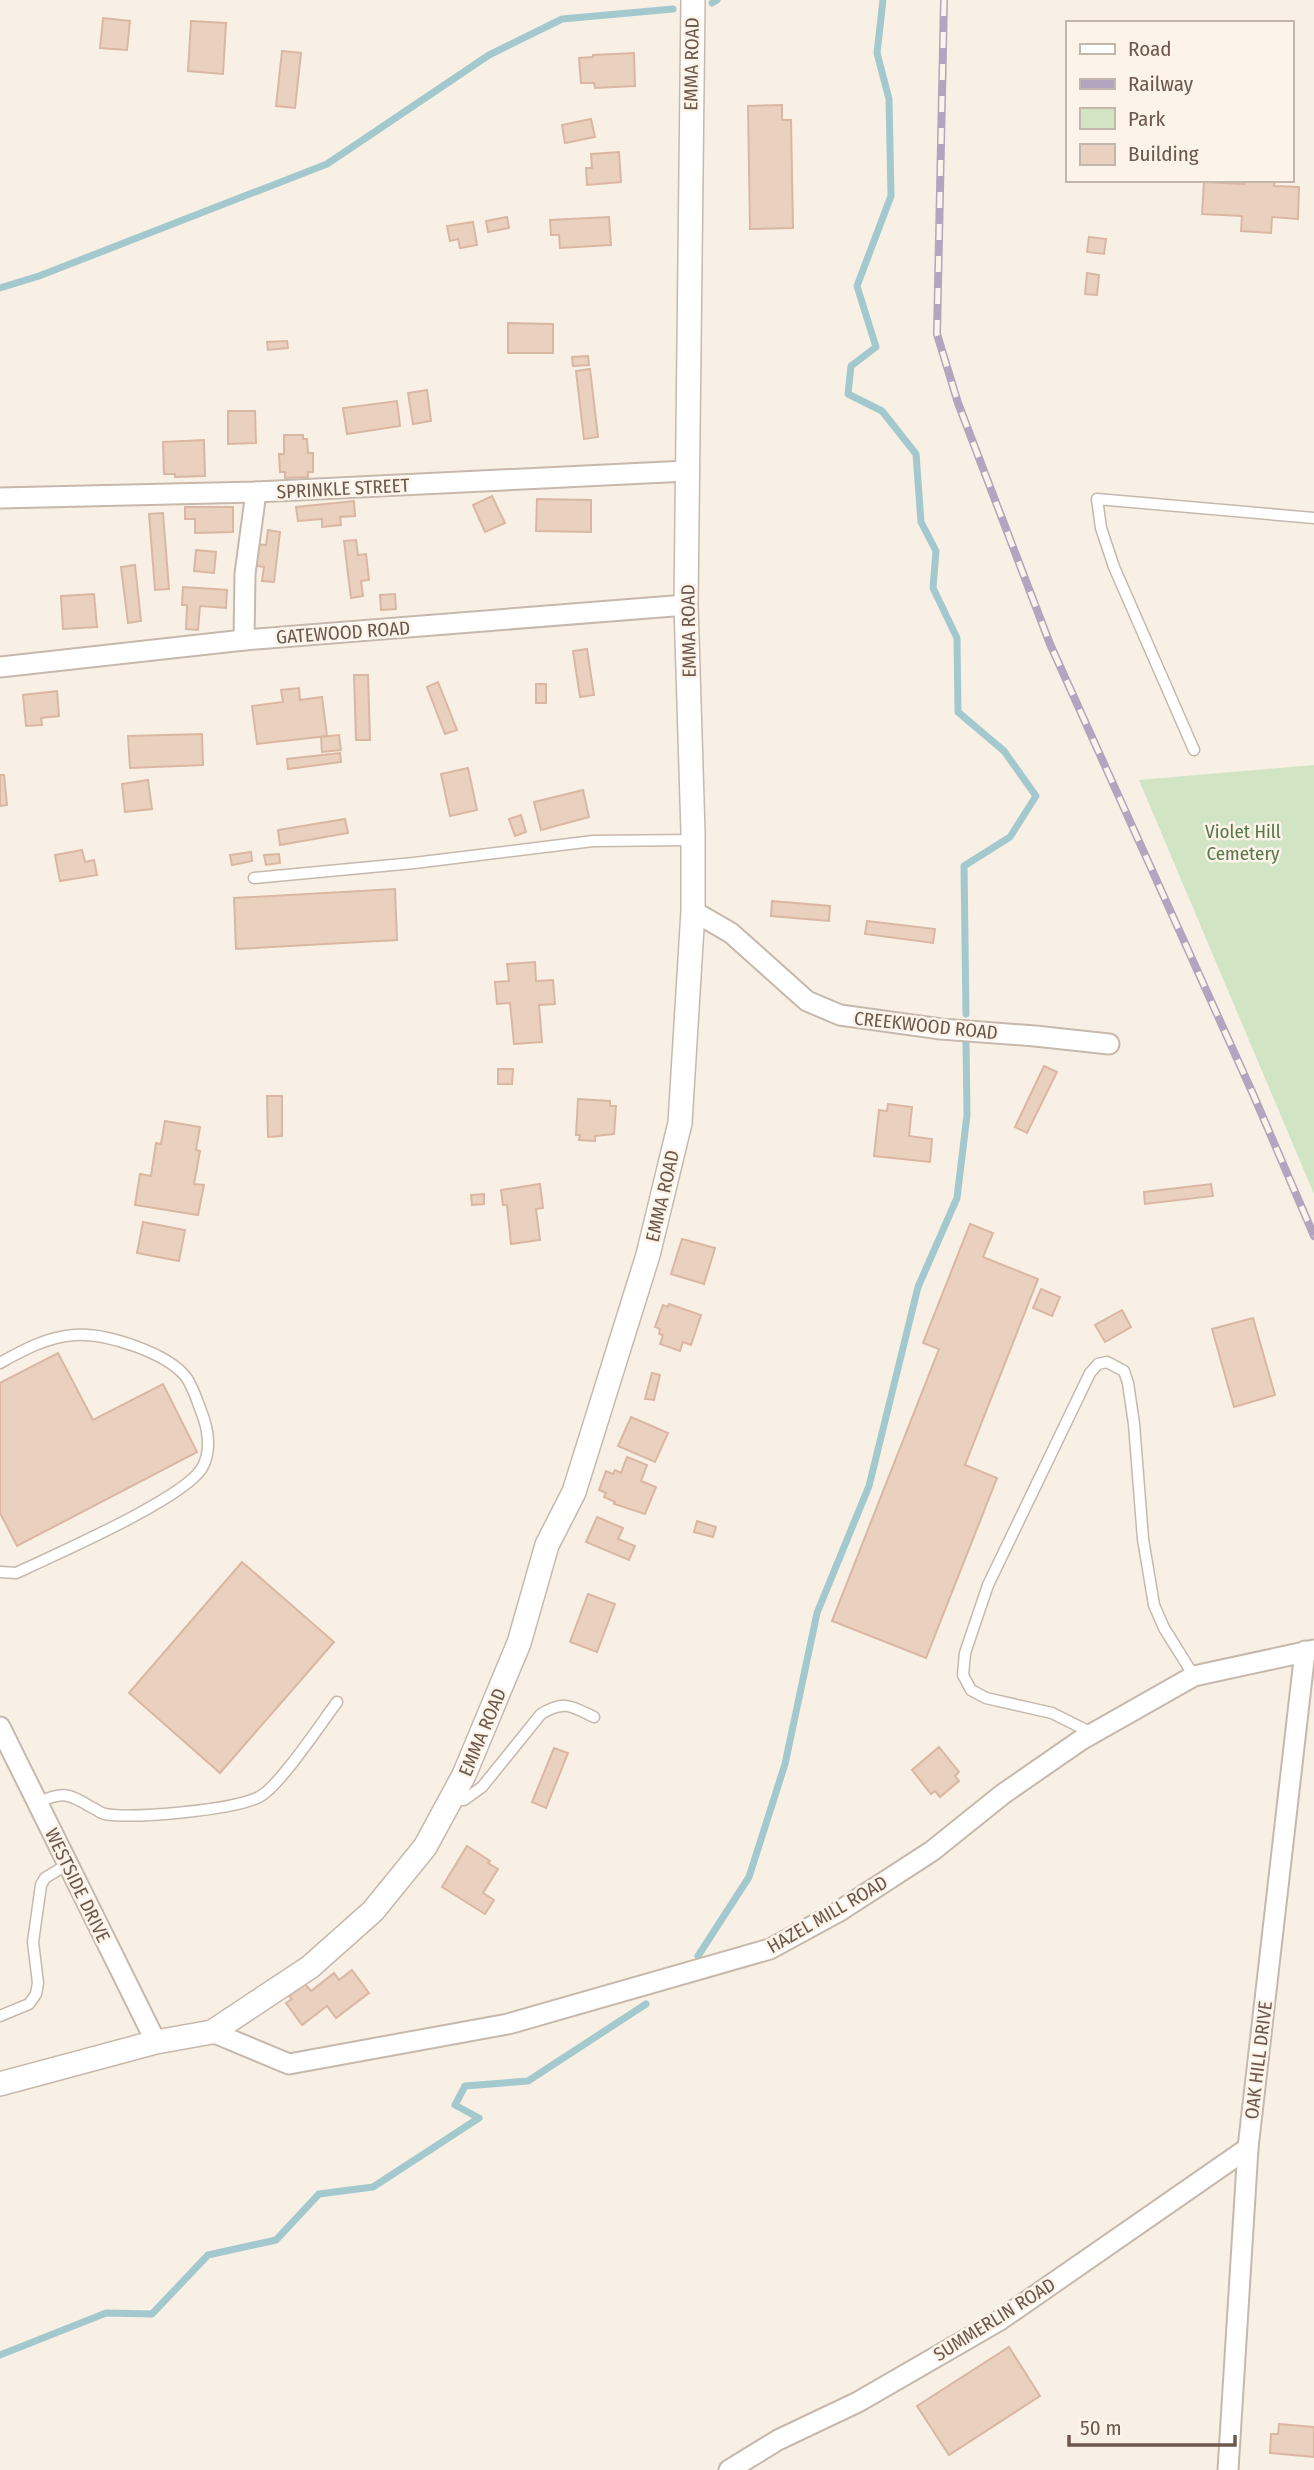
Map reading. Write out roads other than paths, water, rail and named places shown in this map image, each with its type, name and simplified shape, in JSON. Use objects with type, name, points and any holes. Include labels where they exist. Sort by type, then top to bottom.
[{"type":"street","name":"EMMA ROAD","points":[[0,2084],[156,2042],[212,2032],[310,1967],[373,1911],[425,1847],[464,1775],[519,1643],[547,1545],[575,1492],[648,1255],[680,1123],[693,911],[686,605],[693,0]]},
{"type":"street","name":"SPRINKLE STREET","points":[[0,498],[256,492],[687,471]]},
{"type":"street","points":[[244,640],[245,574],[256,492]]},
{"type":"street","name":"GATEWOOD ROAD","points":[[0,667],[244,640],[686,605]]},
{"type":"street","name":"CREEKWOOD ROAD","points":[[693,911],[731,933],[807,1001],[840,1015],[941,1029],[1110,1044]]},
{"type":"street","name":"HAZEL MILL ROAD","points":[[212,2032],[289,2064],[508,2024],[770,1949],[838,1913],[932,1851],[1003,1794],[1093,1733],[1194,1676],[1310,1651]]},
{"type":"street","name":"OAK HILL DRIVE","points":[[1228,2470],[1248,2148],[1310,1651]]},
{"type":"street","name":"WESTSIDE DRIVE","points":[[0,1727],[156,2042]]},
{"type":"street","name":"SUMMERLIN ROAD","points":[[729,2470],[778,2440],[858,2402],[1000,2320],[1248,2148]]},
{"type":"lane","points":[[1194,750],[1114,567],[1101,528],[1097,499],[1314,518]]},
{"type":"lane","points":[[254,878],[414,863],[593,841],[693,840]]},
{"type":"lane","points":[[0,1363],[25,1348],[76,1334],[110,1339],[157,1354],[176,1366],[188,1380],[205,1420],[209,1446],[202,1468],[182,1487],[112,1527],[27,1568],[16,1573],[0,1572]]},
{"type":"lane","points":[[1093,1733],[1052,1713],[986,1698],[971,1690],[963,1675],[965,1653],[988,1585],[1090,1373],[1098,1364],[1107,1362],[1124,1371],[1128,1383],[1143,1538],[1154,1605],[1164,1628],[1194,1676]]},
{"type":"lane","points":[[37,1803],[54,1795],[67,1794],[102,1813],[123,1815],[190,1812],[260,1797],[275,1783],[337,1702]]},
{"type":"lane","points":[[450,1800],[464,1800],[482,1787],[541,1714],[555,1706],[569,1705],[594,1717]]},
{"type":"lane","points":[[0,2016],[29,2004],[36,1994],[38,1983],[33,1942],[41,1885],[45,1878],[68,1864]]},
{"type":"waterway","points":[[712,3],[717,0]]},
{"type":"waterway","points":[[883,0],[877,53],[889,99],[891,196],[857,286],[876,347],[851,366],[848,394],[882,411],[916,454],[921,522],[936,551],[933,588],[957,638],[958,712],[1004,751],[1036,796],[1010,837],[964,866],[966,1014]]},
{"type":"waterway","points":[[0,288],[39,276],[327,164],[489,55],[562,19],[673,9]]},
{"type":"waterway","points":[[698,1956],[749,1877],[785,1764],[817,1613],[869,1486],[918,1287],[957,1198],[967,1115],[966,1040]]},
{"type":"waterway","points":[[0,2355],[106,2313],[152,2314],[208,2255],[276,2240],[319,2194],[373,2187],[479,2118],[455,2105],[465,2086],[528,2081],[646,2004]]},
{"type":"railway","points":[[944,0],[937,334],[958,403],[1050,644],[1253,1094],[1314,1236]]},
{"type":"park label","name":"Violet Hill Cemetery","points":[[1243,842]]}]
